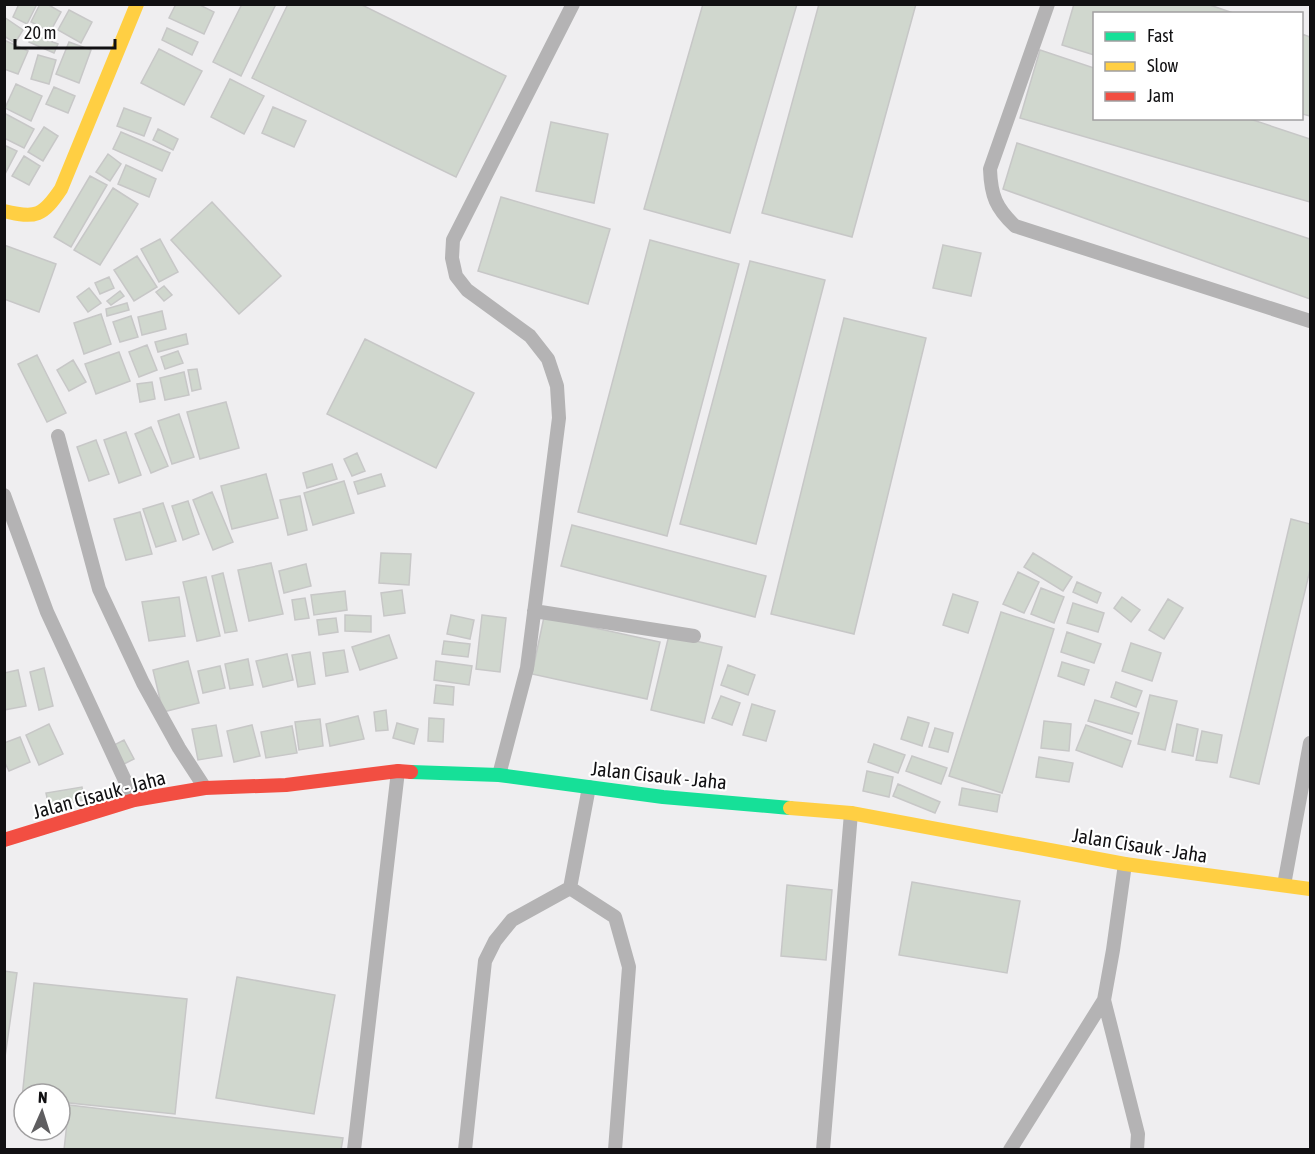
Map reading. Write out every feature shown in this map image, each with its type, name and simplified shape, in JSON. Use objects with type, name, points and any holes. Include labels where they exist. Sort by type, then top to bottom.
[{"type":"main road","points":[[4,211],[23,216],[38,216],[49,207],[61,189],[137,4]]},
{"type":"main road","name":"Jalan Cisauk - Jaha","points":[[4,840],[134,800],[205,788],[286,785],[398,771],[499,775],[663,797],[851,813],[1125,864],[1311,889]]},
{"type":"lane","points":[[499,775],[528,668],[560,418],[557,386],[548,359],[530,336],[467,290],[456,276],[453,240],[573,4]]},
{"type":"lane","points":[[1048,4],[990,169],[990,190],[1003,215],[1015,226],[1311,321]]},
{"type":"lane","points":[[58,436],[99,589],[143,683],[179,748],[205,788]]},
{"type":"lane","points":[[4,495],[47,612],[134,800]]},
{"type":"lane","points":[[534,611],[694,636]]},
{"type":"lane","points":[[1283,887],[1311,743]]},
{"type":"lane","points":[[354,1149],[398,771]]},
{"type":"lane","points":[[570,888],[589,787]]},
{"type":"lane","points":[[823,1149],[851,813]]},
{"type":"lane","points":[[1125,864],[1104,1000],[1138,1134],[1137,1149]]},
{"type":"lane","points":[[465,1149],[485,961],[495,941],[512,920],[570,888]]},
{"type":"lane","points":[[570,888],[615,917],[629,967],[615,1149]]},
{"type":"lane","points":[[1010,1149],[1104,1000]]},
{"type":"building","points":[[19,4],[37,4],[27,24],[13,17]]},
{"type":"building","points":[[40,4],[47,4],[61,12],[50,32],[31,22]]},
{"type":"building","points":[[176,4],[198,4],[214,12],[204,34],[169,18]]},
{"type":"building","points":[[242,4],[276,4],[241,76],[213,62]]},
{"type":"building","points":[[288,4],[360,4],[506,76],[456,177],[252,78]]},
{"type":"building","points":[[703,4],[797,4],[730,233],[644,209]]},
{"type":"building","points":[[819,4],[916,4],[852,237],[762,213]]},
{"type":"building","points":[[1074,4],[1207,4],[1230,12],[1093,12],[1093,55],[1062,45]]},
{"type":"building","points":[[69,10],[92,22],[81,43],[58,30]]},
{"type":"building","points":[[4,17],[23,30],[15,43],[4,36]]},
{"type":"building","points":[[167,28],[198,42],[192,55],[162,40]]},
{"type":"building","points":[[32,34],[58,44],[54,53],[29,42]]},
{"type":"building","points":[[1303,34],[1310,37],[1310,116],[1303,114]]},
{"type":"building","points":[[4,40],[28,51],[18,74],[4,69]]},
{"type":"building","points":[[69,42],[91,50],[79,83],[56,74]]},
{"type":"building","points":[[159,49],[202,71],[184,105],[141,83]]},
{"type":"building","points":[[1040,50],[1093,68],[1093,120],[1253,120],[1310,139],[1310,202],[1020,118]]},
{"type":"building","points":[[38,55],[56,60],[49,84],[31,79]]},
{"type":"building","points":[[230,79],[264,96],[244,134],[211,117]]},
{"type":"building","points":[[16,84],[42,96],[31,121],[5,108]]},
{"type":"building","points":[[54,87],[75,96],[68,113],[46,104]]},
{"type":"building","points":[[273,107],[306,121],[294,147],[262,133]]},
{"type":"building","points":[[124,108],[151,118],[144,136],[117,126]]},
{"type":"building","points":[[4,113],[34,129],[24,148],[4,138]]},
{"type":"building","points":[[551,122],[608,134],[594,203],[536,191]]},
{"type":"building","points":[[44,127],[58,136],[43,161],[28,152]]},
{"type":"building","points":[[158,129],[178,139],[173,150],[153,140]]},
{"type":"building","points":[[121,132],[170,153],[162,171],[113,149]]},
{"type":"building","points":[[1017,143],[1310,239],[1310,299],[1003,189]]},
{"type":"building","points":[[4,145],[17,151],[5,174],[4,173]]},
{"type":"building","points":[[108,154],[121,164],[110,181],[96,172]]},
{"type":"building","points":[[24,156],[40,166],[29,185],[12,176]]},
{"type":"building","points":[[126,165],[156,179],[149,197],[118,184]]},
{"type":"building","points":[[90,176],[107,185],[71,247],[54,237]]},
{"type":"building","points":[[113,188],[138,204],[100,265],[74,250]]},
{"type":"building","points":[[501,197],[610,229],[588,304],[478,271]]},
{"type":"building","points":[[212,202],[281,276],[239,314],[171,240]]},
{"type":"building","points":[[160,239],[178,272],[159,282],[141,249]]},
{"type":"building","points":[[650,240],[739,264],[667,536],[578,512]]},
{"type":"building","points":[[4,245],[56,264],[39,312],[4,299]]},
{"type":"building","points":[[943,245],[981,253],[971,296],[933,288]]},
{"type":"building","points":[[137,256],[157,287],[134,301],[114,270]]},
{"type":"building","points":[[750,261],[825,280],[756,544],[680,524]]},
{"type":"building","points":[[109,277],[114,288],[100,294],[95,283]]},
{"type":"building","points":[[164,286],[172,295],[164,301],[156,292]]},
{"type":"building","points":[[89,288],[101,303],[88,312],[77,297]]},
{"type":"building","points":[[120,291],[124,296],[111,305],[107,301]]},
{"type":"building","points":[[127,303],[129,310],[107,316],[106,309]]},
{"type":"building","points":[[162,311],[166,329],[142,335],[138,317]]},
{"type":"building","points":[[101,314],[111,344],[84,354],[74,323]]},
{"type":"building","points":[[131,316],[138,337],[120,342],[113,322]]},
{"type":"building","points":[[844,318],[926,338],[854,634],[771,614]]},
{"type":"building","points":[[186,334],[188,344],[158,352],[155,342]]},
{"type":"building","points":[[365,339],[474,393],[436,468],[327,414]]},
{"type":"building","points":[[147,345],[157,370],[139,377],[129,352]]},
{"type":"building","points":[[178,351],[183,363],[165,369],[161,357]]},
{"type":"building","points":[[119,352],[130,381],[96,394],[85,364]]},
{"type":"building","points":[[37,355],[66,413],[47,422],[18,364]]},
{"type":"building","points":[[73,360],[86,382],[69,391],[57,370]]},
{"type":"building","points":[[197,369],[201,389],[192,391],[188,370]]},
{"type":"building","points":[[184,372],[189,395],[165,400],[160,378]]},
{"type":"building","points":[[152,382],[155,399],[140,402],[137,384]]},
{"type":"building","points":[[226,402],[239,448],[200,459],[187,412]]},
{"type":"building","points":[[179,414],[194,457],[172,464],[158,421]]},
{"type":"building","points":[[151,427],[168,466],[151,473],[135,434]]},
{"type":"building","points":[[126,432],[141,475],[119,483],[104,440]]},
{"type":"building","points":[[96,440],[109,474],[89,481],[77,447]]},
{"type":"building","points":[[357,453],[365,471],[352,476],[344,459]]},
{"type":"building","points":[[332,464],[337,479],[307,488],[303,473]]},
{"type":"building","points":[[266,474],[278,518],[232,529],[221,486]]},
{"type":"building","points":[[381,474],[385,486],[358,494],[354,482]]},
{"type":"building","points":[[344,481],[354,513],[313,525],[304,493]]},
{"type":"building","points":[[212,492],[233,542],[213,550],[193,500]]},
{"type":"building","points":[[300,496],[307,530],[288,535],[280,500]]},
{"type":"building","points":[[188,501],[199,534],[183,540],[172,506]]},
{"type":"building","points":[[163,503],[176,541],[156,547],[143,509]]},
{"type":"building","points":[[140,512],[152,554],[126,560],[114,519]]},
{"type":"building","points":[[1291,519],[1310,524],[1310,570],[1259,784],[1230,777]]},
{"type":"building","points":[[572,525],[766,576],[755,617],[561,566]]},
{"type":"building","points":[[381,553],[411,554],[409,585],[379,583]]},
{"type":"building","points":[[1033,553],[1072,577],[1063,591],[1024,567]]},
{"type":"building","points":[[271,563],[283,614],[249,621],[238,570]]},
{"type":"building","points":[[306,564],[311,586],[284,593],[279,571]]},
{"type":"building","points":[[1018,572],[1039,582],[1024,613],[1003,604]]},
{"type":"building","points":[[223,573],[237,631],[225,633],[212,576]]},
{"type":"building","points":[[206,577],[220,636],[197,641],[183,582]]},
{"type":"building","points":[[1077,582],[1101,593],[1097,603],[1073,592]]},
{"type":"building","points":[[1041,588],[1064,597],[1054,623],[1031,614]]},
{"type":"building","points":[[402,590],[405,613],[384,616],[381,593]]},
{"type":"building","points":[[345,591],[347,610],[314,615],[311,595]]},
{"type":"building","points":[[953,594],[978,602],[968,633],[943,625]]},
{"type":"building","points":[[179,597],[185,636],[149,641],[142,602]]},
{"type":"building","points":[[1122,597],[1140,610],[1131,622],[1114,608]]},
{"type":"building","points":[[305,598],[309,618],[295,620],[292,600]]},
{"type":"building","points":[[1168,599],[1183,608],[1164,639],[1149,630]]},
{"type":"building","points":[[1073,603],[1104,613],[1098,632],[1067,623]]},
{"type":"building","points":[[1001,612],[1054,629],[1002,793],[949,776]]},
{"type":"building","points":[[345,615],[371,616],[371,632],[345,631]]},
{"type":"building","points":[[451,615],[474,620],[470,639],[447,634]]},
{"type":"building","points":[[482,615],[506,618],[500,672],[476,669]]},
{"type":"building","points":[[544,617],[660,642],[647,699],[532,674]]},
{"type":"building","points":[[336,618],[338,632],[319,635],[317,620]]},
{"type":"building","points":[[1067,632],[1101,644],[1094,663],[1061,652]]},
{"type":"building","points":[[389,635],[397,658],[360,670],[352,647]]},
{"type":"building","points":[[669,635],[722,647],[704,723],[651,710]]},
{"type":"building","points":[[444,641],[470,644],[468,657],[442,654]]},
{"type":"building","points":[[1131,643],[1161,653],[1152,681],[1122,671]]},
{"type":"building","points":[[344,650],[348,672],[326,676],[323,653]]},
{"type":"building","points":[[310,652],[315,684],[298,687],[292,655]]},
{"type":"building","points":[[287,654],[293,680],[263,687],[256,661]]},
{"type":"building","points":[[248,659],[253,685],[230,689],[225,664]]},
{"type":"building","points":[[188,661],[199,703],[163,712],[153,670]]},
{"type":"building","points":[[436,661],[472,666],[469,685],[434,680]]},
{"type":"building","points":[[1062,662],[1089,670],[1084,685],[1058,676]]},
{"type":"building","points":[[728,665],[755,675],[748,695],[721,685]]},
{"type":"building","points":[[220,666],[225,688],[203,693],[198,671]]},
{"type":"building","points":[[44,668],[53,706],[39,710],[30,672]]},
{"type":"building","points":[[18,670],[26,706],[4,710],[4,673]]},
{"type":"building","points":[[1116,682],[1142,691],[1136,707],[1111,697]]},
{"type":"building","points":[[436,685],[454,687],[453,705],[434,703]]},
{"type":"building","points":[[1150,695],[1177,701],[1165,750],[1138,744]]},
{"type":"building","points":[[721,696],[740,703],[732,725],[712,718]]},
{"type":"building","points":[[1095,700],[1139,713],[1132,734],[1088,721]]},
{"type":"building","points":[[752,704],[775,711],[766,741],[743,735]]},
{"type":"building","points":[[386,710],[388,730],[376,731],[374,712]]},
{"type":"building","points":[[358,716],[364,739],[330,746],[326,724]]},
{"type":"building","points":[[908,717],[929,723],[922,746],[901,739]]},
{"type":"building","points":[[429,718],[444,719],[443,742],[428,741]]},
{"type":"building","points":[[320,719],[323,746],[299,750],[295,722]]},
{"type":"building","points":[[1044,721],[1071,724],[1069,751],[1041,748]]},
{"type":"building","points":[[397,723],[418,729],[414,744],[393,738]]},
{"type":"building","points":[[49,724],[63,754],[39,765],[26,735]]},
{"type":"building","points":[[1177,724],[1198,729],[1193,756],[1172,752]]},
{"type":"building","points":[[216,725],[222,756],[198,760],[192,729]]},
{"type":"building","points":[[252,725],[260,756],[234,762],[227,731]]},
{"type":"building","points":[[1086,725],[1131,741],[1122,767],[1076,750]]},
{"type":"building","points":[[292,726],[297,753],[266,758],[261,732]]},
{"type":"building","points":[[935,728],[953,733],[948,752],[929,747]]},
{"type":"building","points":[[1202,731],[1222,735],[1217,763],[1196,760]]},
{"type":"building","points":[[20,737],[30,762],[9,771],[4,761],[4,743]]},
{"type":"building","points":[[124,740],[134,759],[124,764],[114,745]]},
{"type":"building","points":[[874,744],[905,755],[898,773],[868,762]]},
{"type":"building","points":[[912,756],[947,768],[941,784],[906,771]]},
{"type":"building","points":[[1039,757],[1073,763],[1069,782],[1036,777]]},
{"type":"building","points":[[867,771],[893,777],[889,797],[863,791]]},
{"type":"building","points":[[898,784],[940,802],[935,813],[893,796]]},
{"type":"building","points":[[82,787],[84,800],[49,807],[46,793]]},
{"type":"building","points":[[962,788],[1000,795],[997,812],[959,805]]},
{"type":"building","points":[[912,882],[1020,901],[1007,973],[899,955]]},
{"type":"building","points":[[787,885],[832,890],[826,960],[781,956]]},
{"type":"building","points":[[4,971],[17,973],[4,1064]]},
{"type":"building","points":[[237,977],[335,995],[314,1114],[216,1098]]},
{"type":"building","points":[[34,983],[187,999],[175,1114],[72,1103],[72,1082],[24,1082]]},
{"type":"building","points":[[72,1105],[343,1138],[341,1150],[64,1150],[65,1142],[72,1142]]},
{"type":"traffic: fast","points":[[411,772],[499,775],[663,797],[790,808]]},
{"type":"traffic: slow","points":[[4,211],[24,215],[38,213],[49,205],[61,189],[137,4]]},
{"type":"traffic: slow","points":[[790,808],[851,813],[1125,864],[1310,889]]},
{"type":"traffic: jam","points":[[4,840],[134,800],[205,788],[286,785],[398,771],[411,772]]}]
